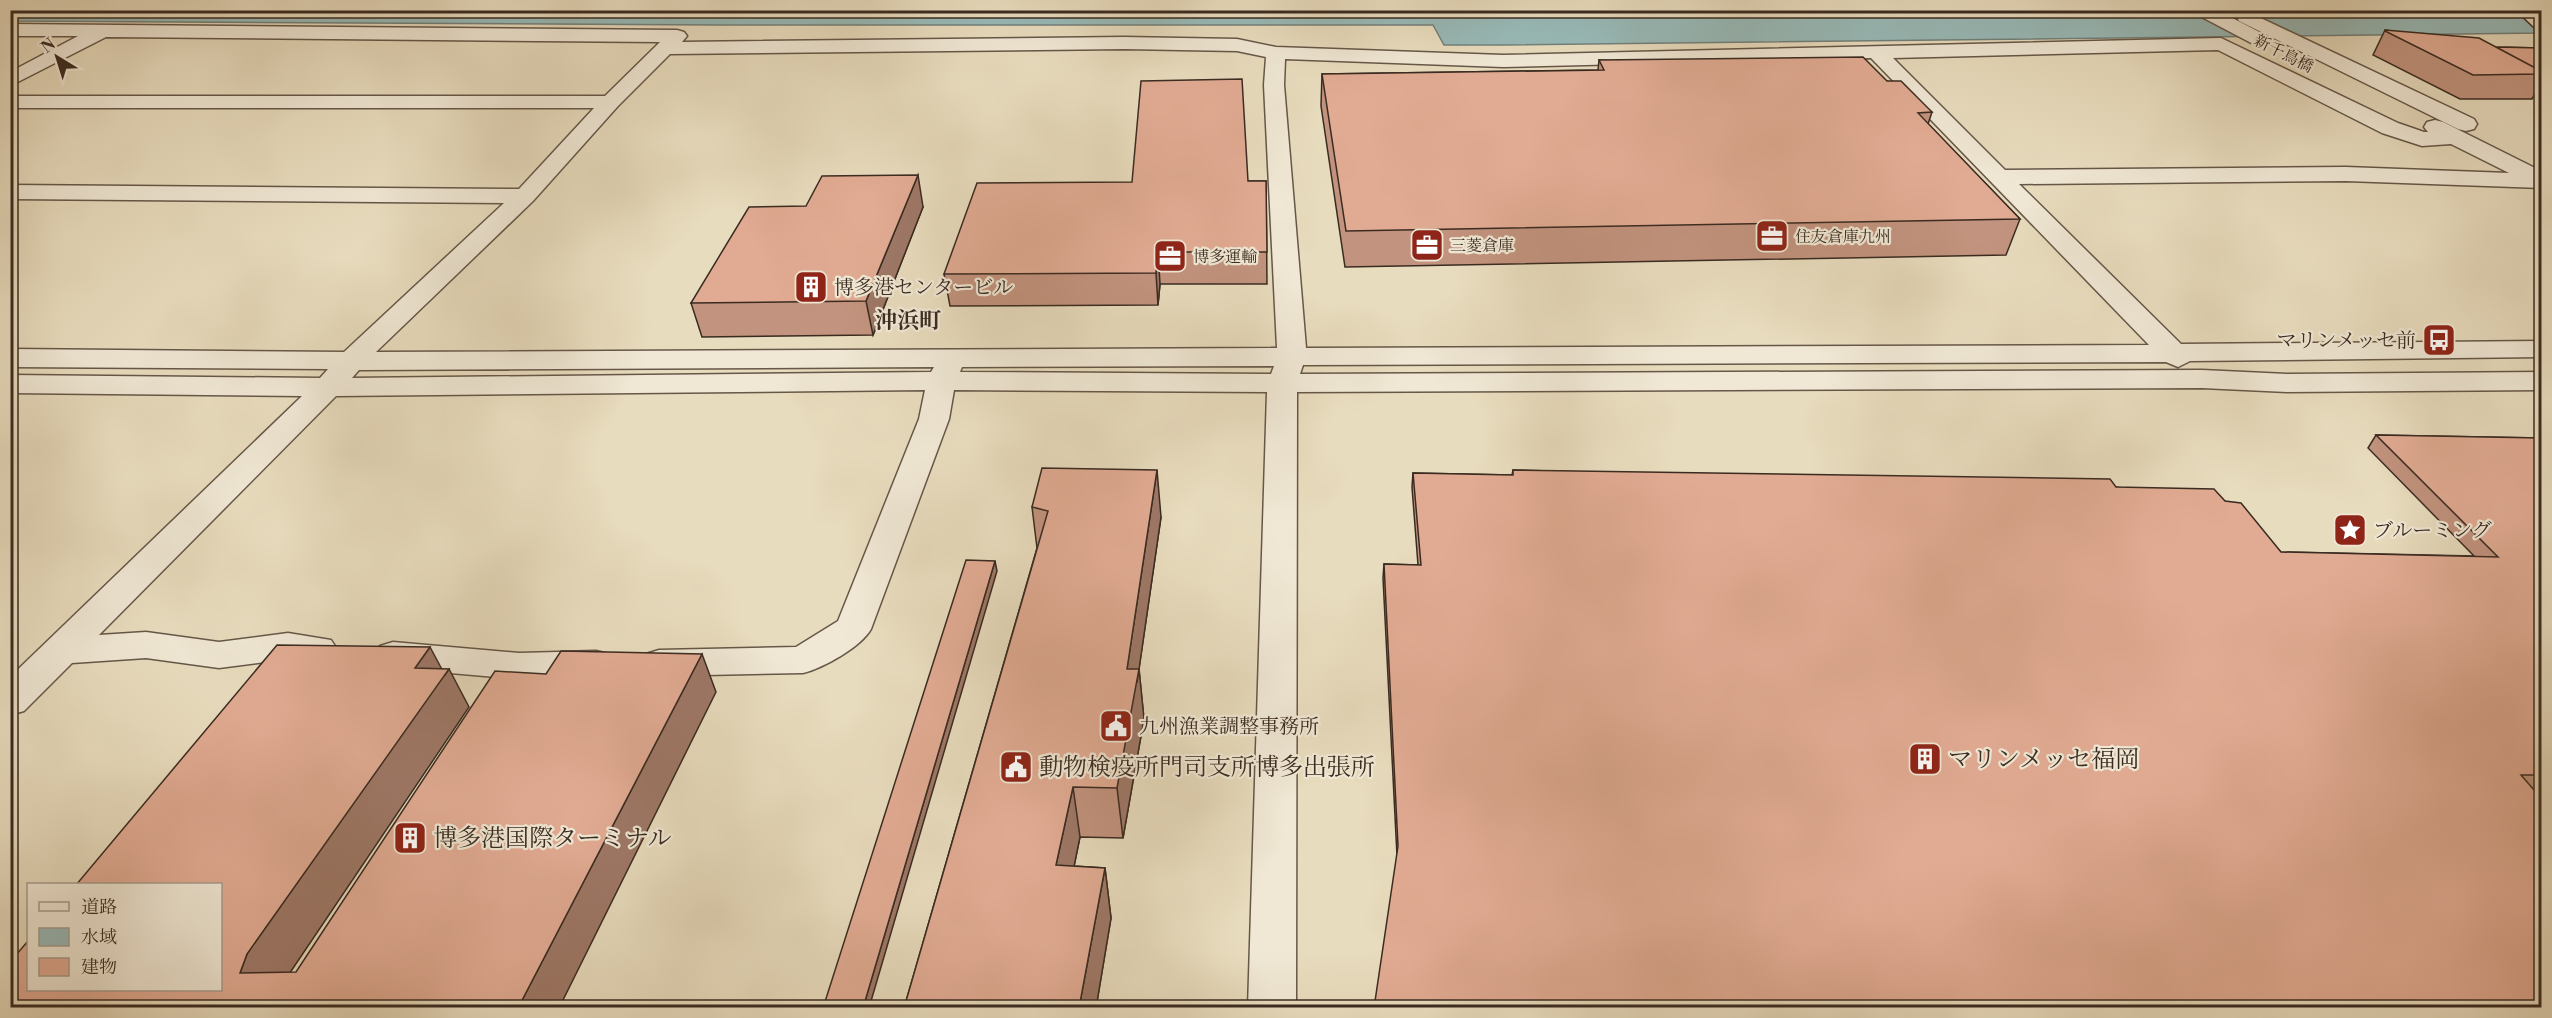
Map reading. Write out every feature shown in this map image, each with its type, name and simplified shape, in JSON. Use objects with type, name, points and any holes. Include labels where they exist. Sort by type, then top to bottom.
[{"type":"highway","points":[[2525,10],[2541,22]]},
{"type":"highway","points":[[2529,10],[2541,22]]},
{"type":"street","name":"新千鳥橋","points":[[2202,10],[2541,181]]},
{"type":"street","name":"新千鳥橋","points":[[2233,10],[2364,76],[2541,158]]},
{"type":"street","points":[[10,30],[672,42],[1237,45],[1276,53],[1503,61],[1878,54],[2221,44],[2390,128],[2422,139],[2455,137]]},
{"type":"street","points":[[10,80],[104,30]]},
{"type":"street","points":[[10,701],[328,387],[351,361],[525,196],[611,102],[672,42]]},
{"type":"street","points":[[1272,1008],[1287,369],[1274,85],[1276,53]]},
{"type":"street","points":[[1878,54],[2170,351],[2202,379]]},
{"type":"street","points":[[10,102],[611,102]]},
{"type":"street","points":[[1998,177],[2346,174],[2541,181]]},
{"type":"street","points":[[10,192],[525,196]]},
{"type":"street","points":[[1287,369],[2170,351],[2408,352],[2541,349]]},
{"type":"street","points":[[10,358],[947,369],[1287,369],[2202,379],[2287,384],[2541,381]]},
{"type":"street","points":[[10,384],[328,387],[947,369]]},
{"type":"street","points":[[63,650],[146,645],[219,655],[288,646],[519,666],[803,660],[854,629],[934,419],[947,369]]},
{"type":"street","points":[[492,706],[519,666]]},
{"type":"water","points":[[11,10],[2541,10],[2542,33],[1444,45],[1433,25],[717,25],[11,21]]},
{"type":"building","points":[[2385,30],[2479,38],[2541,71],[2541,74],[2473,75]]},
{"type":"building","points":[[2496,47],[2541,48],[2541,71]]},
{"type":"building","points":[[1863,57],[1887,81],[1901,81],[1932,112],[1918,113],[2020,219],[1346,231],[1322,74],[1604,70],[1599,60]]},
{"type":"building","points":[[1242,79],[1248,181],[1266,181],[1267,252],[1158,252],[1156,273],[944,274],[977,183],[1132,182],[1141,81]]},
{"type":"building","points":[[918,175],[866,301],[691,303],[749,207],[806,206],[822,176]]},
{"type":"building","name":"マリンメッセ福岡","points":[[2376,435],[2541,438],[2541,775],[2521,775],[2541,798],[2541,1008],[1374,1008],[1398,846],[1384,564],[1421,565],[1413,473],[1513,475],[1513,470],[2110,479],[2116,487],[2214,489],[2225,501],[2241,503],[2281,552],[2498,557]]},
{"type":"building","points":[[1042,468],[1157,470],[1127,669],[1139,669],[1117,788],[1073,787],[1056,865],[1105,868],[1079,1008],[904,1008],[1048,511],[1032,507]]},
{"type":"building","points":[[966,560],[995,561],[863,1008],[823,1008]]},
{"type":"building","name":"博多港国際ターミナル","points":[[277,645],[430,647],[415,668],[449,669],[247,954],[240,973],[296,972],[495,671],[546,674],[561,651],[702,654],[518,1008],[10,1008],[10,962],[27,942],[27,991],[222,991],[222,883],[78,883]]},
{"type":"place","name":"住友倉庫九州","points":[[1772,236]]},
{"type":"place","name":"三菱倉庫","points":[[1427,245]]},
{"type":"place","name":"博多運輸","points":[[1170,256]]},
{"type":"place","name":"博多港センタービル","points":[[811,287]]},
{"type":"place","name":"マリンメッセ前","points":[[2439,340]]},
{"type":"place","name":"ブルーミング","points":[[2350,530]]},
{"type":"place","name":"九州漁業調整事務所","points":[[1116,726]]},
{"type":"place","name":"マリンメッセ福岡","points":[[1925,759]]},
{"type":"place","name":"動物検疫所門司支所博多出張所","points":[[1016,767]]},
{"type":"place","name":"博多港国際ターミナル","points":[[410,838]]},
{"type":"district","name":"沖浜町","points":[[908,320]]}]
